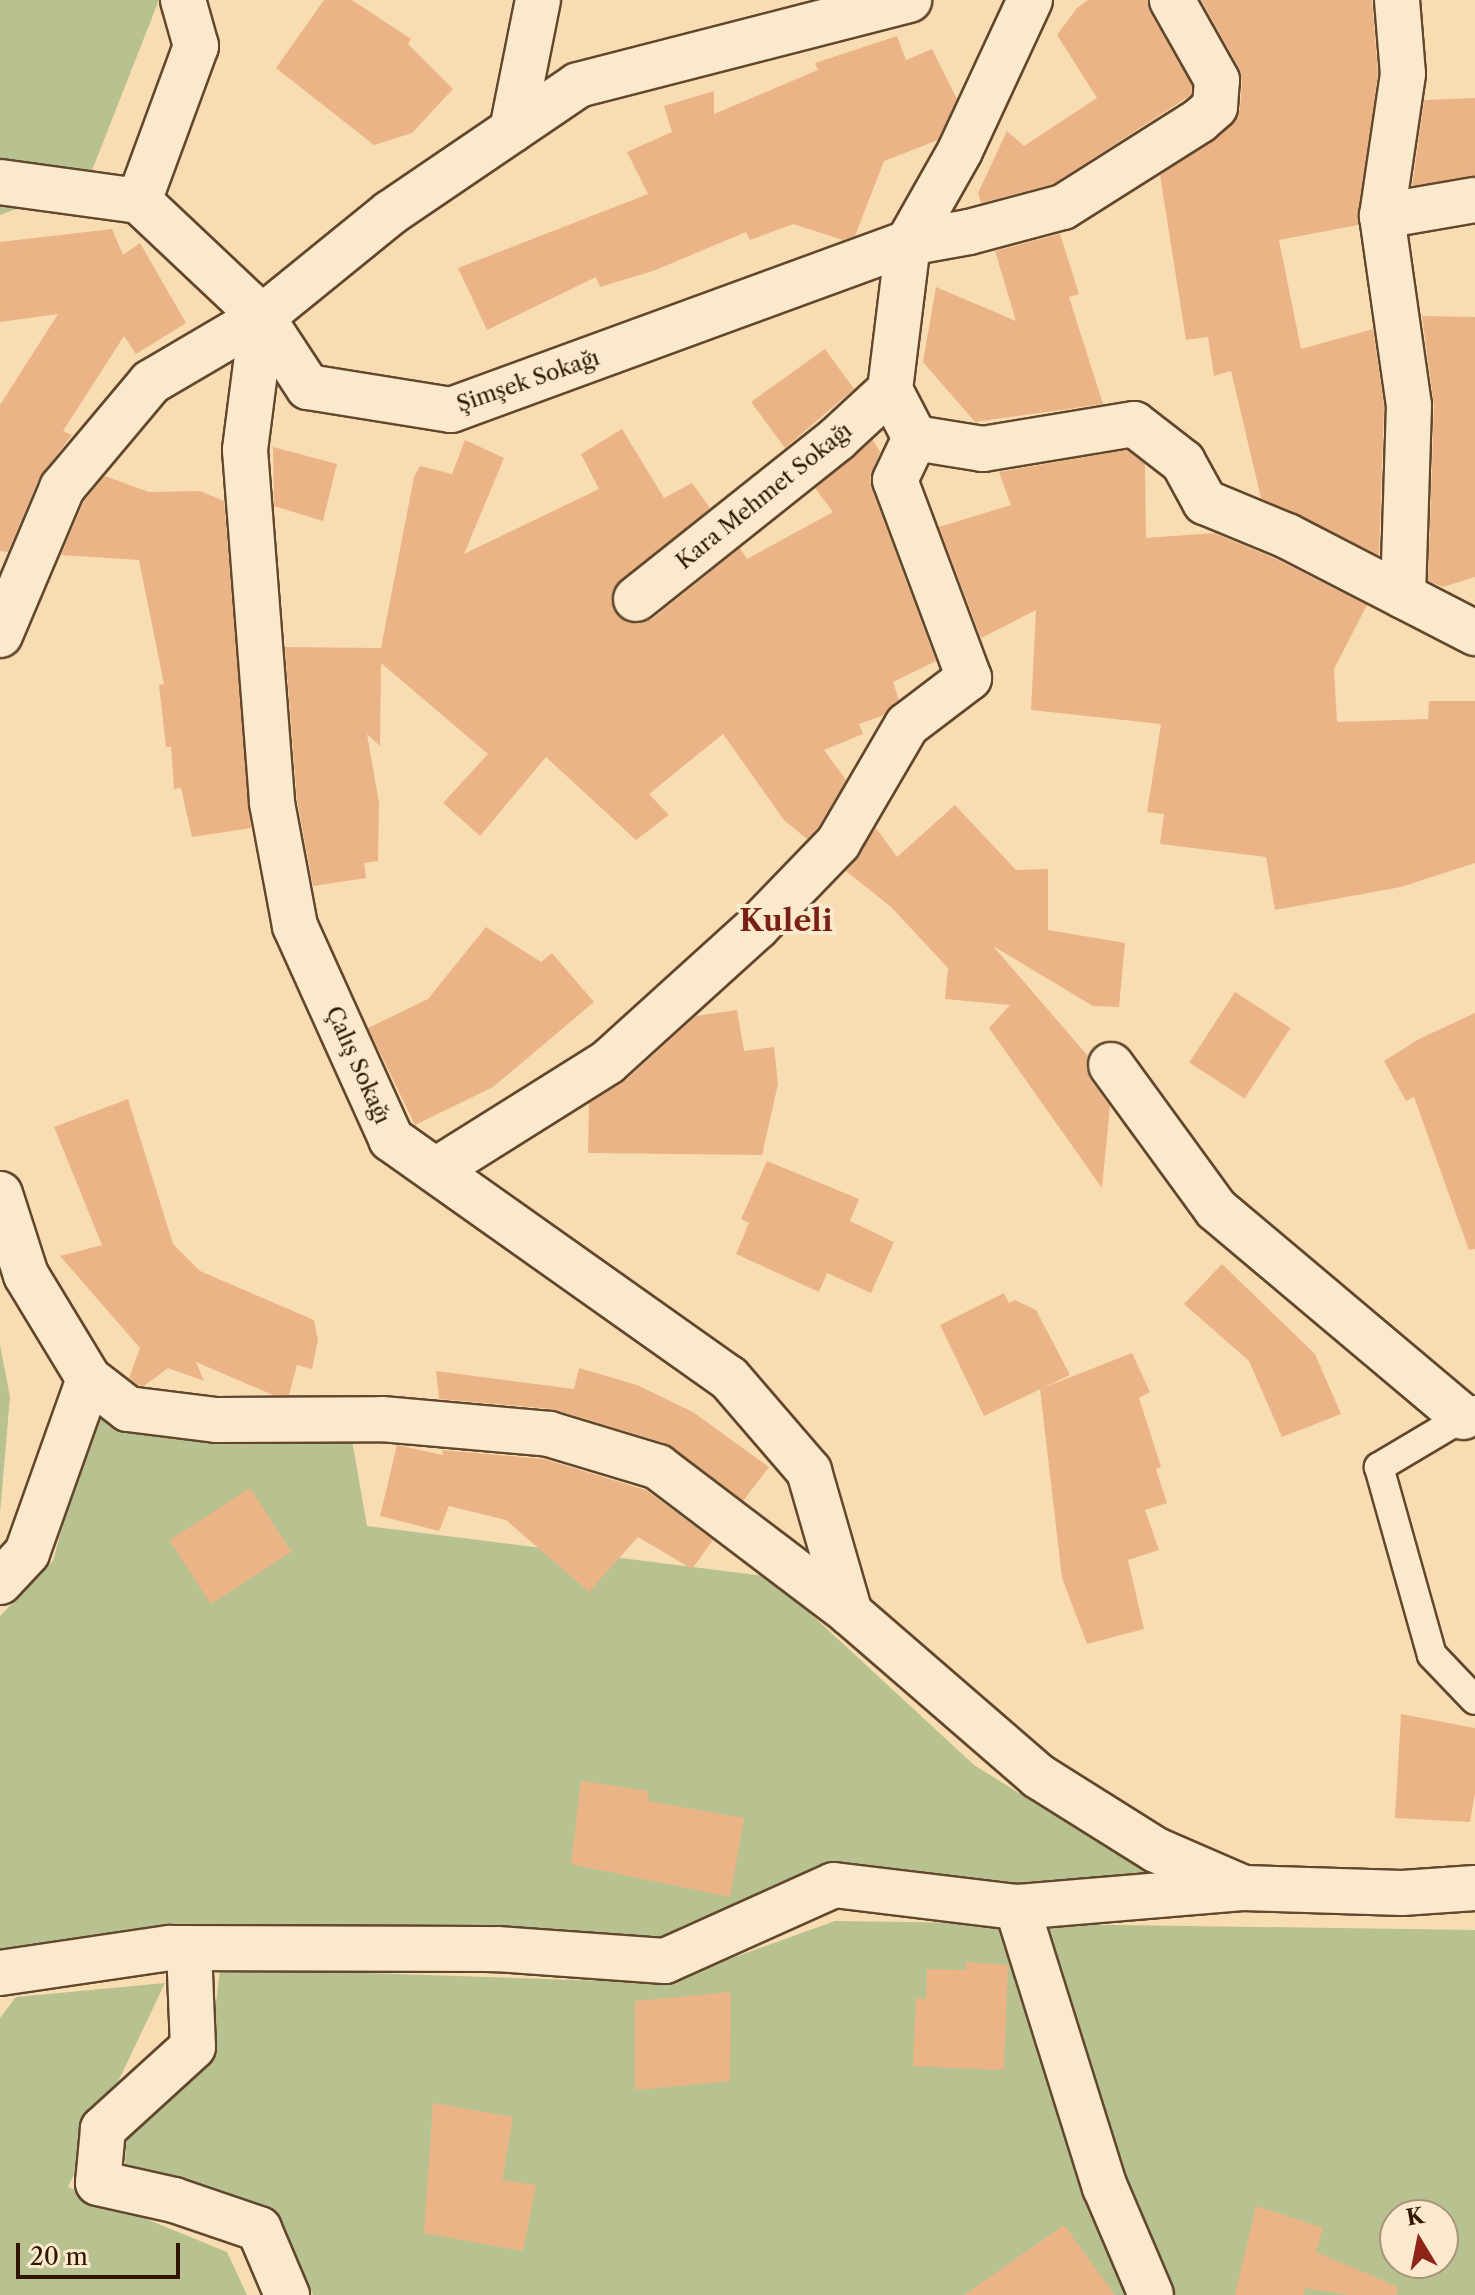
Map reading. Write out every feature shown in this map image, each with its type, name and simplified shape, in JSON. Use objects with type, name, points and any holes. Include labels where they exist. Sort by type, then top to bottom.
[{"type":"street","points":[[0,182],[139,201],[196,46],[183,0]]},
{"type":"street","points":[[512,130],[538,0]]},
{"type":"street","points":[[0,635],[62,488],[151,382],[262,317],[390,213],[578,85],[909,0]]},
{"type":"street","points":[[915,438],[890,390],[908,243],[960,151],[1030,0]]},
{"type":"street","name":"Şimşek Sokağı","points":[[139,201],[262,317],[308,387],[451,410],[908,243],[969,232],[1063,207],[1199,121],[1215,107],[1217,80],[1172,0]]},
{"type":"street","points":[[1397,0],[1403,74],[1382,216],[1409,405],[1403,596]]},
{"type":"street","points":[[1382,216],[1475,200]]},
{"type":"street","name":"Çalış Sokağı","points":[[262,317],[245,450],[272,803],[295,926],[391,1139],[729,1378],[809,1471],[850,1613]]},
{"type":"street","name":"Kara Mehmet Sokağı","points":[[636,599],[837,439],[890,390]]},
{"type":"street","points":[[915,438],[983,449],[1134,424],[1183,462],[1205,502],[1287,536],[1475,633]]},
{"type":"street","points":[[436,1170],[608,1062],[757,927],[838,843],[907,725],[969,678],[895,480],[915,438]]},
{"type":"street","points":[[1111,1065],[1216,1209],[1469,1414]]},
{"type":"street","points":[[0,1194],[26,1275],[89,1379],[128,1409],[216,1420],[382,1419],[563,1438],[658,1467],[850,1613],[1038,1776],[1156,1850],[1244,1888]]},
{"type":"street","points":[[0,1582],[27,1553],[89,1379]]},
{"type":"street","points":[[0,1973],[189,1948],[497,1949],[665,1961],[834,1885],[1017,1907],[1244,1888],[1402,1893],[1475,1888]]},
{"type":"street","points":[[1017,1907],[1105,2187],[1151,2295]]},
{"type":"street","points":[[189,1948],[193,2047],[103,2129],[98,2183],[174,2200],[259,2229],[287,2295]]},
{"type":"lane","points":[[1469,1414],[1379,1467],[1432,1655],[1475,1700]]},
{"type":"green space","points":[[0,0],[159,0],[87,183],[0,215]]},
{"type":"green space","points":[[0,1345],[10,1397],[0,1513]]},
{"type":"green space","points":[[95,1403],[352,1440],[367,1526],[771,1577],[974,1765],[1157,1879],[1020,1893],[830,1868],[653,1941],[0,1953],[0,1616],[53,1561]]},
{"type":"green space","points":[[835,1921],[1475,1930],[1475,2295],[313,2295],[272,2207],[125,2169],[126,2136],[209,2066],[220,1968],[663,1983]]},
{"type":"green space","points":[[165,1983],[68,2187],[227,2252],[247,2295],[0,2295],[0,2018],[16,1997]]},
{"type":"building","points":[[324,0],[352,0],[411,39],[408,44],[453,89],[412,133],[374,145],[276,68]]},
{"type":"building","points":[[1088,0],[1147,0],[1150,12],[1192,86],[1191,95],[1053,184],[981,203],[978,193],[1007,131],[1024,146],[1097,98],[1057,35],[1077,8]]},
{"type":"building","points":[[1201,0],[1372,0],[1378,73],[1358,225],[1279,240],[1301,349],[1373,329],[1384,406],[1379,555],[1261,498],[1231,371],[1214,376],[1208,337],[1186,340],[1160,175],[1231,126],[1240,109],[1242,82],[1239,68]]},
{"type":"building","points":[[897,36],[906,60],[932,49],[957,99],[938,140],[884,161],[855,236],[843,240],[793,224],[750,240],[746,232],[653,271],[600,287],[596,277],[487,330],[458,268],[648,194],[627,152],[672,132],[664,106],[714,91],[714,114],[818,70],[815,63]]},
{"type":"building","points":[[1475,98],[1475,176],[1412,186],[1424,100]]},
{"type":"building","points":[[112,229],[123,255],[140,243],[186,323],[136,354],[124,336],[63,431],[72,435],[39,478],[8,552],[0,551],[0,405],[58,314],[0,322],[0,242]]},
{"type":"building","points":[[1060,234],[1079,294],[1069,297],[1103,404],[975,422],[923,362],[936,287],[1016,321],[995,251]]},
{"type":"building","points":[[1422,316],[1475,317],[1475,577],[1443,587],[1428,581],[1434,406]]},
{"type":"building","points":[[825,349],[854,389],[785,448],[751,402]]},
{"type":"building","points":[[622,429],[664,498],[692,483],[710,508],[613,589],[612,603],[617,615],[626,622],[639,624],[652,619],[740,548],[747,559],[833,512],[815,488],[873,440],[880,452],[870,478],[872,489],[936,661],[893,682],[899,700],[884,715],[859,724],[863,734],[824,750],[846,780],[818,828],[807,839],[784,820],[723,734],[649,794],[669,815],[636,840],[546,757],[480,836],[443,803],[488,754],[381,663],[380,746],[367,734],[379,803],[378,861],[364,863],[366,878],[313,886],[297,800],[285,647],[381,648],[414,477],[420,466],[452,474],[465,440],[504,458],[464,554],[599,489],[581,454]]},
{"type":"building","points":[[273,447],[337,464],[323,521],[274,506]]},
{"type":"building","points":[[1127,450],[1145,464],[1146,538],[1214,533],[1276,559],[1367,605],[1334,669],[1337,722],[1428,719],[1429,701],[1475,701],[1475,863],[1401,887],[1275,910],[1266,857],[1160,844],[1164,814],[1147,812],[1161,724],[1031,710],[1036,610],[981,638],[939,527],[1011,505],[999,472]]},
{"type":"building","points":[[105,476],[149,492],[200,491],[224,501],[251,828],[192,837],[181,788],[174,789],[171,747],[166,747],[159,685],[164,684],[139,560],[61,555],[84,501]]},
{"type":"building","points":[[955,805],[1016,870],[1048,869],[1048,930],[1125,943],[1119,1007],[1093,1006],[993,946],[1088,1056],[1086,1068],[1090,1079],[1110,1106],[1102,1188],[989,1028],[1010,1005],[945,999],[948,968],[891,907],[846,871],[876,828],[897,857]]},
{"type":"building","points":[[486,927],[541,962],[552,953],[594,1002],[493,1087],[415,1125],[368,1028],[428,999]]},
{"type":"building","points":[[1235,992],[1290,1028],[1245,1098],[1189,1062]]},
{"type":"building","points":[[737,1010],[744,1051],[774,1047],[778,1084],[762,1155],[588,1153],[589,1103],[625,1081],[696,1016]]},
{"type":"building","points":[[1475,1013],[1475,1249],[1469,1250],[1414,1097],[1406,1101],[1384,1061],[1419,1039]]},
{"type":"building","points":[[128,1099],[173,1244],[200,1271],[314,1320],[318,1340],[312,1369],[297,1365],[289,1395],[273,1395],[196,1362],[204,1381],[168,1368],[144,1386],[138,1385],[129,1378],[140,1348],[60,1256],[102,1245],[54,1127]]},
{"type":"building","points":[[767,1161],[859,1199],[850,1221],[894,1242],[871,1293],[827,1273],[819,1292],[736,1254],[749,1223],[741,1219]]},
{"type":"building","points":[[1222,1264],[1315,1354],[1341,1414],[1282,1437],[1249,1361],[1184,1304]]},
{"type":"building","points":[[1004,1293],[1009,1303],[1015,1300],[1036,1310],[1070,1375],[984,1416],[940,1325]]},
{"type":"building","points":[[1132,1353],[1150,1392],[1139,1398],[1161,1467],[1156,1469],[1167,1503],[1145,1510],[1159,1550],[1128,1560],[1144,1629],[1087,1644],[1062,1578],[1040,1389]]},
{"type":"building","points":[[579,1368],[637,1385],[693,1412],[769,1467],[743,1501],[665,1443],[552,1409],[439,1399],[436,1371],[574,1389]]},
{"type":"building","points":[[397,1445],[443,1455],[442,1450],[544,1459],[646,1490],[713,1540],[692,1569],[638,1537],[589,1592],[506,1520],[449,1506],[439,1531],[380,1516]]},
{"type":"building","points":[[250,1488],[291,1552],[211,1604],[169,1540]]},
{"type":"building","points":[[1401,1714],[1475,1728],[1475,1793],[1470,1822],[1395,1818]]},
{"type":"building","points":[[581,1781],[648,1791],[648,1801],[744,1818],[730,1897],[571,1864]]},
{"type":"building","points":[[966,1962],[1008,1965],[1004,2070],[913,2066],[916,1998],[926,1999],[927,1969],[966,1970]]},
{"type":"building","points":[[731,1992],[730,2081],[635,2090],[635,2001]]},
{"type":"building","points":[[433,2103],[513,2117],[502,2180],[536,2185],[523,2251],[424,2233]]},
{"type":"building","points":[[1256,2206],[1323,2228],[1316,2252],[1398,2287],[1396,2295],[1349,2295],[1305,2288],[1304,2295],[1235,2295]]},
{"type":"building","points":[[1064,2225],[1115,2295],[964,2295]]},
{"type":"district","name":"Kuleli","points":[[786,921]]}]
